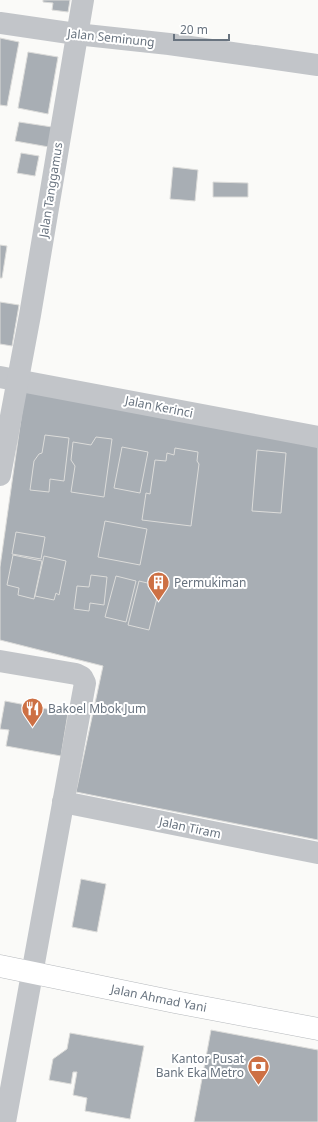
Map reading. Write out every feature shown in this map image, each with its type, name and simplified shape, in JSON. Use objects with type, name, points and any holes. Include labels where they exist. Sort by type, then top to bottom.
[{"type":"main road","name":"Jalan Ahmad Yani","points":[[0,966],[318,1029]]},
{"type":"street","name":"Jalan Tanggamus","points":[[0,475],[9,379],[43,241],[76,34],[83,0]]},
{"type":"street","name":"Jalan Seminung","points":[[0,23],[76,34],[169,44],[318,65]]},
{"type":"street","name":"Jalan Kerinci","points":[[9,379],[318,437]]},
{"type":"street","points":[[0,661],[76,674],[82,677],[86,683],[5,1122]]},
{"type":"street","name":"Jalan Tiram","points":[[63,802],[318,853]]},
{"type":"building","points":[[43,0],[70,0],[68,12],[52,10],[53,3],[43,2]]},
{"type":"building","points":[[0,38],[19,42],[7,106],[0,105]]},
{"type":"building","points":[[28,52],[58,57],[48,114],[18,108]]},
{"type":"building","points":[[19,122],[52,127],[49,147],[15,141]]},
{"type":"building","points":[[21,153],[39,156],[35,176],[17,173]]},
{"type":"building","points":[[173,167],[198,170],[195,201],[170,199]]},
{"type":"building","points":[[213,182],[248,183],[248,197],[213,197]]},
{"type":"building","points":[[0,245],[7,246],[2,278],[0,278]]},
{"type":"building","points":[[0,302],[19,305],[12,346],[0,344]]},
{"type":"building","name":"Permukiman","points":[[25,390],[318,447],[318,840],[76,792],[103,666],[0,640],[0,567]]},
{"type":"building","points":[[45,435],[69,438],[64,481],[50,479],[49,492],[30,490],[34,461],[39,454],[42,453]]},
{"type":"building","points":[[96,437],[112,439],[104,497],[71,492],[75,466],[71,460],[73,442],[91,445]]},
{"type":"building","points":[[122,447],[148,452],[140,493],[114,488]]},
{"type":"building","points":[[175,448],[198,452],[197,461],[199,464],[191,526],[142,520],[146,493],[150,494],[155,460],[166,461],[167,453],[174,455]]},
{"type":"building","points":[[257,450],[286,453],[281,513],[252,511]]},
{"type":"building","points":[[105,521],[147,529],[140,565],[98,557]]},
{"type":"building","points":[[16,532],[45,537],[41,559],[12,554]]},
{"type":"building","points":[[13,555],[42,561],[34,599],[18,595],[19,588],[7,585]]},
{"type":"building","points":[[44,556],[66,561],[59,595],[56,593],[54,600],[35,596]]},
{"type":"building","points":[[91,575],[107,577],[104,605],[90,603],[89,611],[74,609],[77,586],[89,587]]},
{"type":"building","points":[[116,576],[136,581],[126,622],[105,617]]},
{"type":"building","points":[[139,581],[160,586],[149,630],[128,625]]},
{"type":"building","name":"Bakoel Mbok Jum","points":[[5,701],[68,713],[61,756],[6,746],[9,730],[0,729]]},
{"type":"building","points":[[81,879],[106,884],[97,932],[72,927]]},
{"type":"building","name":"Kantor Pusat Bank Eka Metro","points":[[211,1030],[318,1050],[318,1122],[194,1122]]},
{"type":"building","points":[[70,1033],[144,1046],[130,1119],[85,1111],[87,1098],[73,1095],[77,1072],[73,1072],[71,1084],[49,1080],[53,1059],[67,1049]]},
{"type":"place","name":"Permukiman","points":[[159,602]]},
{"type":"place","name":"Bakoel Mbok Jum","points":[[33,728]]},
{"type":"place","name":"Kantor Pusat Bank Eka Metro","points":[[259,1086]]}]
